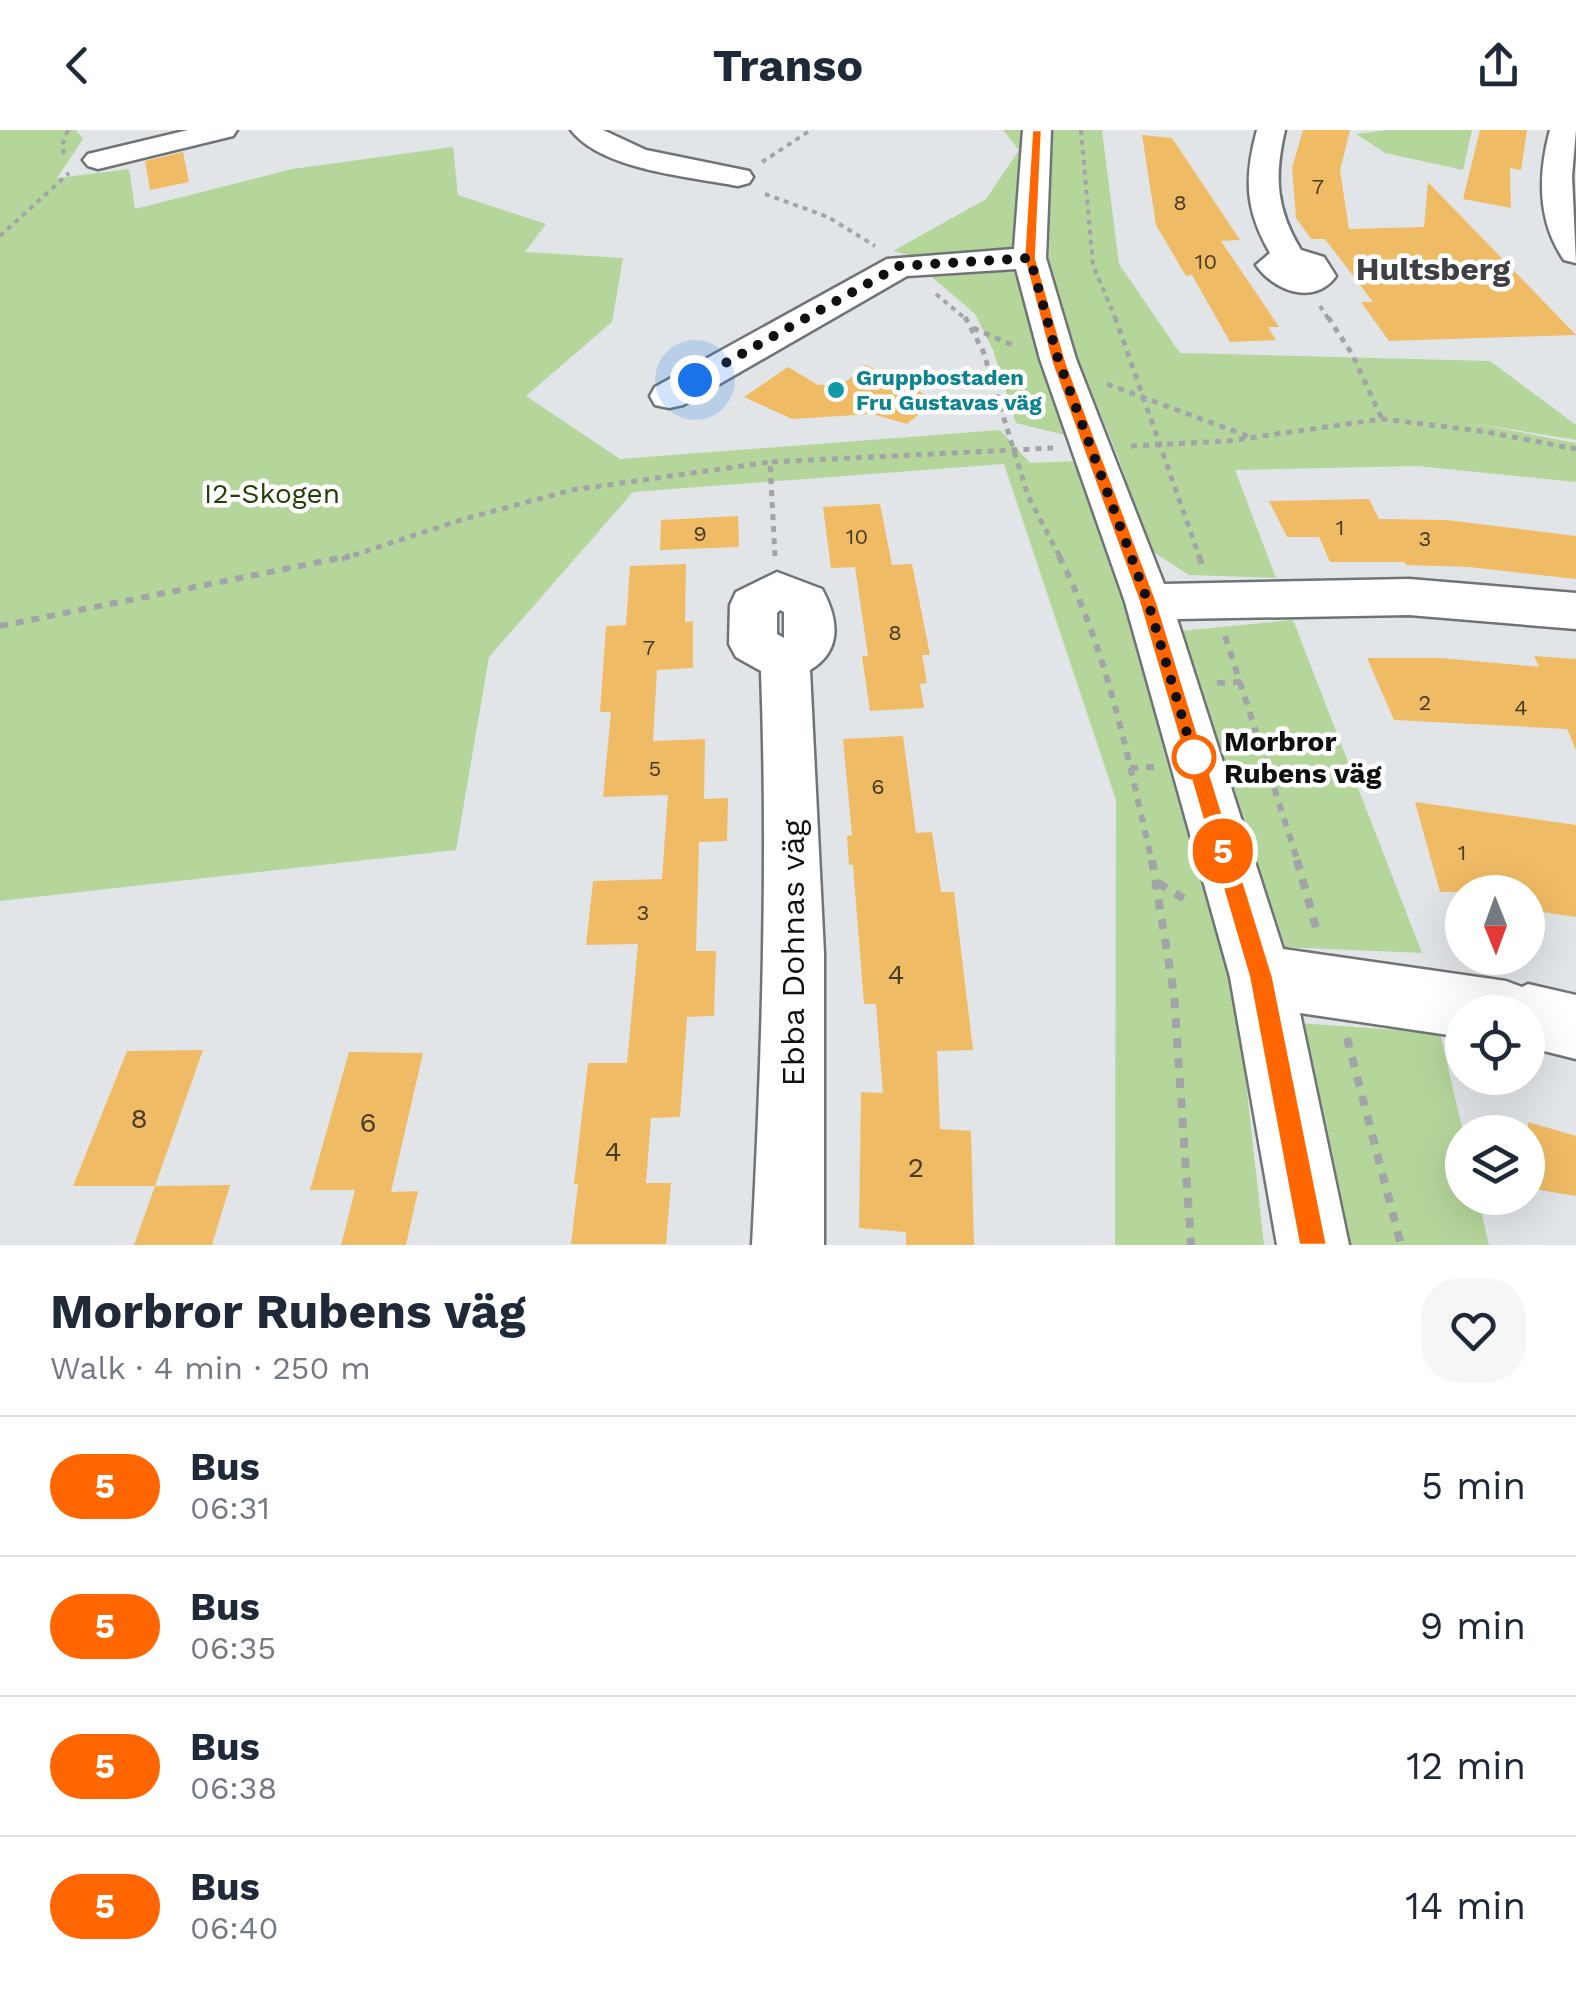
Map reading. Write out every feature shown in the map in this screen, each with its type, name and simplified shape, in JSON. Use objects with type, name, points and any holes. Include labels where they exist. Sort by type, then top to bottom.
[{"type":"street","points":[[98,160],[223,130]]},
{"type":"street","points":[[585,130],[595,140],[660,161],[738,177]]},
{"type":"street","points":[[1037,130],[1030,258],[1060,364],[1148,602],[1261,977],[1313,1245]]},
{"type":"street","points":[[1271,130],[1257,181],[1269,224],[1297,270]]},
{"type":"street","points":[[1564,130],[1556,154],[1556,193],[1576,252]]},
{"type":"street","points":[[669,396],[899,266],[1030,258]]},
{"type":"street","name":"Ebba Dohnas väg","points":[[776,589],[806,602],[810,646],[785,661],[792,766],[794,1074],[788,1245]]},
{"type":"street","points":[[1148,602],[1410,597],[1576,611]]},
{"type":"street","points":[[1261,977],[1445,1004]]},
{"type":"street","points":[[1545,1020],[1576,1027]]},
{"type":"path","points":[[738,177],[811,130]]},
{"type":"path","points":[[1081,130],[1093,266],[1163,444],[1280,799],[1401,1245]]},
{"type":"path","points":[[0,236],[71,170],[98,160]]},
{"type":"path","points":[[1297,270],[1352,354],[1382,418]]},
{"type":"path","points":[[1114,446],[1228,441],[1382,418],[1576,449]]},
{"type":"path","points":[[0,626],[330,563],[464,519],[572,490],[770,462],[1070,447]]},
{"type":"path","points":[[1012,450],[1028,496],[1084,604],[1124,742],[1156,882],[1174,994],[1192,1245]]},
{"type":"path","points":[[770,462],[776,589]]},
{"type":"green space","name":"I2-Skogen","points":[[0,130],[76,130],[83,139],[57,178],[129,169],[135,209],[292,169],[453,147],[458,195],[546,224],[525,252],[623,258],[612,322],[526,396],[620,459],[1000,430],[1030,463],[1077,461],[1126,603],[1234,973],[1264,1245],[1115,1245],[1116,800],[1004,464],[633,492],[489,657],[456,850],[0,901]]},
{"type":"green space","points":[[1003,130],[1029,130],[1033,155],[1013,252],[911,256],[893,251],[986,199],[1019,150]]},
{"type":"green space","points":[[1050,130],[1102,130],[1119,264],[1180,353],[1490,361],[1576,425],[1576,440],[1473,423],[1576,443],[1576,482],[1417,466],[1235,470],[1276,578],[1189,575],[1150,550],[1119,459],[1065,328],[1049,267]]},
{"type":"green space","points":[[1472,130],[1463,170],[1385,153],[1356,134]]},
{"type":"green space","points":[[1013,270],[1069,436],[1016,423],[993,350],[975,314],[925,271]]},
{"type":"green space","points":[[1293,620],[1422,953],[1281,947],[1181,631]]},
{"type":"green space","points":[[1298,1023],[1440,1033],[1445,1055],[1445,1095],[1454,1095],[1459,1115],[1445,1115],[1445,1215],[1482,1215],[1489,1245],[1330,1245]]},
{"type":"building","points":[[1303,130],[1350,130],[1340,170],[1349,229],[1424,227],[1428,182],[1576,335],[1389,341],[1361,302],[1373,302],[1325,239],[1311,239],[1296,218],[1292,168]]},
{"type":"building","points":[[1480,130],[1527,130],[1521,170],[1510,168],[1511,208],[1463,199]]},
{"type":"building","points":[[1142,135],[1172,138],[1240,240],[1221,241],[1279,327],[1268,327],[1276,340],[1230,342],[1192,275],[1186,276],[1156,225]]},
{"type":"building","points":[[183,152],[189,182],[150,190],[145,161]]},
{"type":"building","name":"Gruppbostaden Fru Gustavas väg","points":[[866,365],[936,400],[907,424],[872,414],[792,419],[744,397],[788,367],[818,385],[843,384]]},
{"type":"building","points":[[1369,499],[1379,519],[1447,520],[1576,536],[1576,579],[1404,562],[1330,562],[1319,537],[1287,537],[1269,501]]},
{"type":"building","points":[[880,504],[892,565],[912,564],[930,655],[922,655],[927,683],[920,684],[924,708],[870,711],[862,656],[868,656],[855,567],[831,568],[823,507]]},
{"type":"building","points":[[738,516],[739,547],[660,550],[661,520]]},
{"type":"building","points":[[686,564],[685,622],[693,621],[693,668],[657,670],[653,741],[705,739],[704,799],[728,798],[727,841],[699,842],[696,951],[716,951],[714,1016],[687,1017],[680,1117],[651,1118],[646,1183],[671,1183],[666,1244],[571,1244],[588,1063],[627,1063],[638,944],[586,945],[593,881],[662,879],[668,795],[603,797],[611,712],[600,712],[606,626],[626,625],[630,566]]},
{"type":"building","points":[[1534,656],[1576,659],[1576,750],[1567,729],[1394,720],[1367,658],[1441,658],[1539,667]]},
{"type":"building","points":[[903,736],[916,833],[932,832],[941,892],[954,892],[973,1050],[937,1051],[940,1129],[971,1131],[974,1245],[906,1245],[906,1232],[859,1228],[861,1092],[883,1093],[876,1004],[864,1004],[853,865],[849,865],[847,836],[852,835],[843,739]]},
{"type":"building","points":[[1415,802],[1576,825],[1576,917],[1545,912],[1545,875],[1445,875],[1445,892],[1440,892]]},
{"type":"building","points":[[203,1050],[155,1186],[73,1186],[127,1051]]},
{"type":"building","points":[[349,1052],[423,1053],[391,1192],[418,1191],[406,1245],[341,1245],[355,1190],[310,1190]]},
{"type":"building","points":[[1545,1127],[1576,1136],[1576,1196],[1545,1191]]},
{"type":"building","points":[[230,1185],[212,1245],[134,1245],[155,1186]]},
{"type":"bus line","name":"5","points":[[1037,130],[1030,258],[1060,364],[1148,602],[1261,977],[1313,1245]]},
{"type":"place","name":"Gruppbostaden Fru Gustavas väg","points":[[836,390]]},
{"type":"place","name":"Morbror Rubens väg","points":[[1194,757]]},
{"type":"district","name":"Hultsberg","points":[[1433,269]]},
{"type":"route","points":[[695,380],[899,266],[1030,258],[1058,359],[1148,602],[1194,757]]}]
